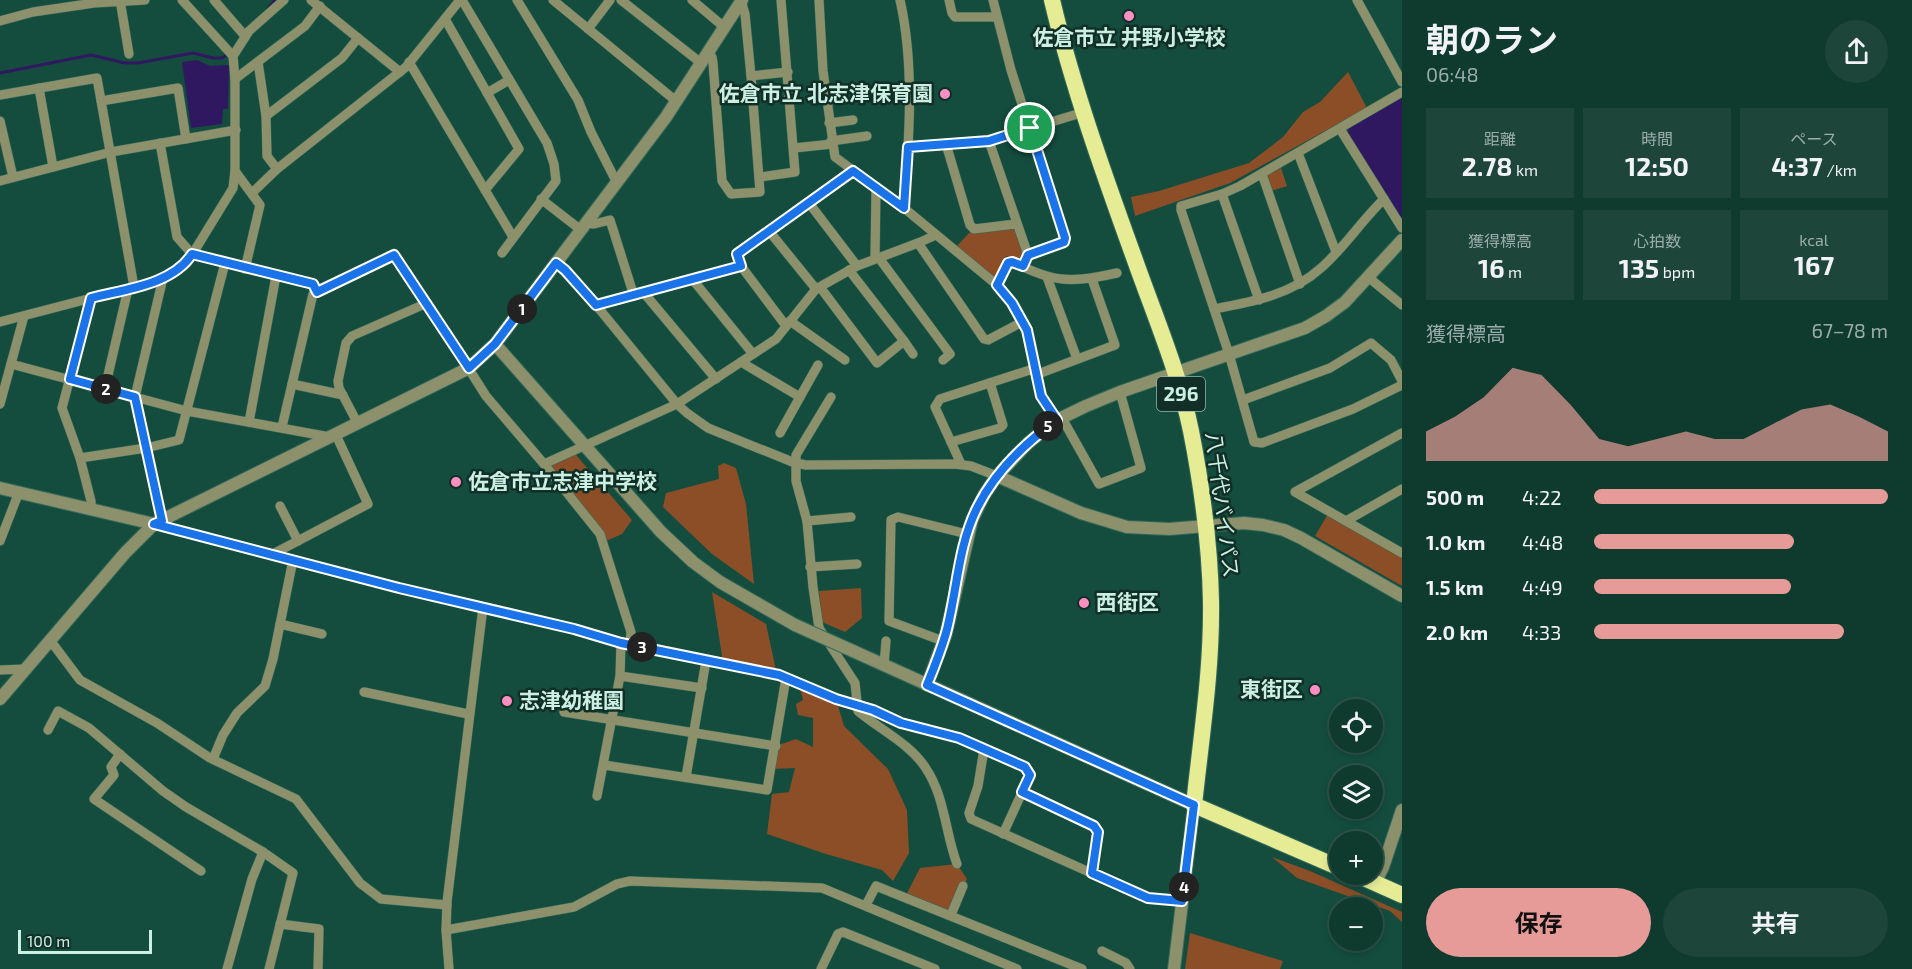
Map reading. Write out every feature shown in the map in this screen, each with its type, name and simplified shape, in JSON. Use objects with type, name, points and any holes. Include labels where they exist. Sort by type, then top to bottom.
[{"type":"highway","name":"八千代バイパス","points":[[1052,0],[1084,112],[1175,374],[1190,430],[1206,526],[1211,602],[1209,666],[1194,805]]},
{"type":"highway","points":[[1194,805],[1329,863]]},
{"type":"highway","points":[[1380,885],[1402,895]]},
{"type":"street","points":[[0,21],[33,12],[145,0]]},
{"type":"street","points":[[182,0],[234,56]]},
{"type":"street","points":[[214,0],[245,36]]},
{"type":"street","points":[[311,0],[400,72]]},
{"type":"street","points":[[517,0],[578,100],[591,132],[617,183]]},
{"type":"street","points":[[553,0],[676,101]]},
{"type":"street","points":[[588,29],[610,0]]},
{"type":"street","points":[[621,0],[704,58],[712,57],[722,181],[731,194],[760,192],[745,14],[741,0]]},
{"type":"street","points":[[692,0],[724,27]]},
{"type":"street","points":[[0,699],[125,553],[158,523],[469,368],[495,344],[676,101],[741,0]]},
{"type":"street","points":[[760,177],[795,172],[782,0]]},
{"type":"street","points":[[819,0],[823,72],[831,142],[835,157],[936,234],[997,285],[1012,303],[1029,337],[1041,396],[1059,419],[1099,484],[1141,468],[1120,392]]},
{"type":"street","points":[[900,0],[908,43],[908,147],[904,208]]},
{"type":"street","points":[[949,0],[952,13],[957,18],[997,16]]},
{"type":"street","points":[[993,0],[1011,70],[1065,238],[1064,242],[1028,255]]},
{"type":"street","points":[[1356,0],[1402,82]]},
{"type":"street","points":[[120,1],[129,54]]},
{"type":"street","points":[[1,318],[24,316],[131,288],[163,278],[186,263],[233,188],[236,130],[234,56],[245,36],[280,1]]},
{"type":"street","points":[[252,193],[277,169],[410,63],[459,1],[547,143],[554,164],[555,181],[502,253]]},
{"type":"street","points":[[236,79],[305,26],[320,6]]},
{"type":"street","points":[[445,19],[519,149],[485,190]]},
{"type":"street","points":[[266,116],[342,58],[358,38]]},
{"type":"street","points":[[258,62],[266,116],[267,156],[277,169]]},
{"type":"street","points":[[410,63],[513,237]]},
{"type":"street","points":[[751,76],[788,72]]},
{"type":"street","points":[[0,95],[97,78],[111,152],[131,288],[105,388]]},
{"type":"street","points":[[487,93],[509,80]]},
{"type":"street","points":[[39,88],[54,167]]},
{"type":"street","points":[[101,101],[178,88],[186,139]]},
{"type":"street","points":[[1243,400],[1330,368],[1371,343],[1391,360],[1402,383],[1353,409],[1262,443],[1253,440],[1229,354],[1181,206],[1222,194],[1262,174],[1402,92]]},
{"type":"street","points":[[908,147],[989,141],[1084,112]]},
{"type":"street","points":[[829,123],[853,120]]},
{"type":"street","points":[[0,121],[13,177]]},
{"type":"street","points":[[1340,129],[1402,228]]},
{"type":"street","points":[[0,181],[111,152],[236,130]]},
{"type":"street","points":[[794,148],[867,136]]},
{"type":"street","points":[[989,141],[1028,255],[1023,266]]},
{"type":"street","points":[[160,143],[177,237],[192,254],[245,269],[313,284],[317,292]]},
{"type":"street","points":[[946,144],[970,225],[974,229],[1016,224]]},
{"type":"street","points":[[1298,153],[1336,252]]},
{"type":"street","points":[[235,171],[260,205],[245,269]]},
{"type":"street","points":[[845,360],[788,324],[741,266],[737,254],[853,171]]},
{"type":"street","points":[[1262,174],[1300,284]]},
{"type":"street","points":[[876,189],[877,258],[950,354],[943,360]]},
{"type":"street","points":[[1222,194],[1260,300]]},
{"type":"street","points":[[541,199],[584,227],[610,220],[639,294],[716,379]]},
{"type":"street","points":[[1214,309],[1260,300],[1300,284],[1323,267],[1365,217],[1384,199]]},
{"type":"street","points":[[809,203],[914,354]]},
{"type":"street","points":[[770,231],[877,363],[904,341]]},
{"type":"street","points":[[544,464],[677,404],[776,339],[818,288],[853,268],[936,234]]},
{"type":"street","points":[[927,685],[943,641],[967,534],[977,508],[997,476],[1028,443],[1059,419],[1120,392],[1285,336],[1326,316],[1345,302],[1402,240]]},
{"type":"street","points":[[918,243],[984,339],[988,340],[1022,322]]},
{"type":"street","points":[[282,427],[314,294],[394,255],[486,396],[600,534],[631,632],[625,644],[597,796]]},
{"type":"street","points":[[997,285],[1008,263],[1012,262],[1047,276],[1092,279],[1117,273]]},
{"type":"street","points":[[80,458],[146,448],[179,440],[225,263]]},
{"type":"street","points":[[556,263],[596,305],[677,404],[708,428],[795,463],[806,465],[962,464],[997,476],[1081,513],[1127,527],[1169,529],[1244,523],[1263,525],[1284,530],[1301,538],[1402,596]]},
{"type":"street","points":[[596,305],[741,266]]},
{"type":"street","points":[[249,422],[276,276]]},
{"type":"street","points":[[1047,276],[1077,359]]},
{"type":"street","points":[[1368,277],[1402,305]]},
{"type":"street","points":[[158,523],[135,397],[163,278]]},
{"type":"street","points":[[962,464],[935,407],[940,399],[1077,359],[1115,345],[1092,279]]},
{"type":"street","points":[[693,280],[753,354]]},
{"type":"street","points":[[91,298],[62,408],[80,458],[91,509]]},
{"type":"street","points":[[358,424],[338,381],[346,343],[352,336],[427,303]]},
{"type":"street","points":[[0,404],[24,316]]},
{"type":"street","points":[[495,344],[661,532],[693,562],[720,582],[795,625],[1194,805],[1174,969]]},
{"type":"street","points":[[741,362],[800,397]]},
{"type":"street","points":[[11,364],[187,411],[333,436]]},
{"type":"street","points":[[780,432],[818,365]]},
{"type":"street","points":[[951,442],[1000,428],[1003,424],[990,383]]},
{"type":"street","points":[[292,384],[343,395]]},
{"type":"street","points":[[831,397],[795,455],[796,481],[807,521],[810,567],[819,628],[855,683],[860,713],[903,745],[925,766],[943,808],[950,844],[957,864]]},
{"type":"street","points":[[1402,434],[1295,492],[1402,553]]},
{"type":"street","points":[[271,555],[368,504],[333,436]]},
{"type":"street","points":[[0,488],[158,523],[271,555],[574,629],[625,644],[779,675],[901,723],[959,738],[1025,767],[1030,775],[1003,834]]},
{"type":"street","points":[[0,541],[19,492]]},
{"type":"street","points":[[1346,521],[1399,493]]},
{"type":"street","points":[[280,506],[298,540]]},
{"type":"street","points":[[807,521],[851,517]]},
{"type":"street","points":[[943,641],[889,621],[891,520],[898,517],[967,534]]},
{"type":"street","points":[[213,759],[223,735],[237,713],[265,686],[273,659],[293,560]]},
{"type":"street","points":[[810,567],[858,564]]},
{"type":"street","points":[[450,969],[446,930],[447,905],[468,714],[483,607]]},
{"type":"street","points":[[280,624],[322,634]]},
{"type":"street","points":[[50,640],[80,680],[157,723],[213,759],[296,799],[360,883],[381,899],[447,905]]},
{"type":"street","points":[[884,665],[886,641]]},
{"type":"street","points":[[686,777],[706,661]]},
{"type":"street","points":[[0,670],[25,669]]},
{"type":"street","points":[[620,676],[702,688]]},
{"type":"street","points":[[604,765],[767,790],[786,678]]},
{"type":"street","points":[[364,693],[468,714]]},
{"type":"street","points":[[48,730],[58,711],[89,728],[163,791],[293,873],[269,969]]},
{"type":"street","points":[[564,712],[776,746]]},
{"type":"street","points":[[984,749],[978,786],[969,813],[971,819],[1148,898],[1182,901]]},
{"type":"street","points":[[120,754],[111,766],[114,776],[94,799],[201,871]]},
{"type":"street","points":[[1022,792],[1094,826],[1098,832],[1092,873]]},
{"type":"street","points":[[1383,867],[1402,810]]},
{"type":"street","points":[[226,969],[252,879],[263,852]]},
{"type":"street","points":[[446,930],[574,907],[617,884],[630,882],[813,886],[866,905],[1017,969]]},
{"type":"street","points":[[866,905],[876,886],[1082,969]]},
{"type":"street","points":[[951,915],[963,886]]},
{"type":"street","points":[[280,924],[319,929],[318,969]]},
{"type":"street","points":[[821,969],[838,934],[843,932],[935,969]]},
{"type":"street","points":[[1102,951],[1126,963],[1130,969]]},
{"type":"shaded area","points":[[197,60],[210,66],[229,65],[228,109],[223,109],[222,124],[191,128],[182,62]]},
{"type":"shaded area","points":[[1348,72],[1367,108],[1230,183],[1135,216],[1131,197],[1159,191],[1249,163],[1283,137],[1303,112],[1320,102]]},
{"type":"shaded area","points":[[1402,98],[1402,219],[1347,134],[1349,128]]},
{"type":"shaded area","points":[[1281,168],[1287,186],[1271,191],[1268,175]]},
{"type":"shaded area","points":[[1014,229],[1023,254],[1017,260],[1006,256],[997,278],[994,279],[956,247],[971,231],[973,233]]},
{"type":"shaded area","points":[[573,454],[632,520],[622,534],[606,541],[550,465]]},
{"type":"shaded area","points":[[724,463],[736,468],[746,504],[754,584],[712,554],[663,507],[666,493],[719,479],[718,466]]},
{"type":"shaded area","points":[[1328,514],[1402,557],[1402,586],[1315,536]]},
{"type":"shaded area","points":[[861,588],[862,618],[845,632],[822,622],[819,591]]},
{"type":"shaded area","points":[[712,592],[766,624],[776,670],[723,662]]},
{"type":"shaded area","points":[[800,688],[836,699],[844,726],[888,769],[907,810],[909,853],[893,881],[882,870],[767,834],[772,794],[789,792],[795,768],[771,769],[776,746],[796,739],[813,747],[813,718],[798,715],[796,704],[803,700]]},
{"type":"shaded area","points":[[1272,857],[1329,879],[1329,885],[1341,885],[1368,897],[1351,897],[1297,878]]},
{"type":"shaded area","points":[[957,864],[967,879],[951,915],[905,897],[920,868]]},
{"type":"shaded area","points":[[1383,904],[1402,912],[1402,922],[1390,911],[1383,909]]},
{"type":"shaded area","points":[[1190,933],[1283,961],[1280,969],[1185,969]]},
{"type":"waterway","points":[[268,9],[275,0]]},
{"type":"waterway","points":[[0,73],[91,55],[125,63],[138,63],[193,53],[213,58],[222,58],[229,54]]},
{"type":"place","name":"佐倉市立 井野小学校","points":[[1129,16]]},
{"type":"place","name":"佐倉市立 北志津保育園","points":[[945,94]]},
{"type":"place","name":"佐倉市立志津中学校","points":[[456,482]]},
{"type":"place","name":"西街区","points":[[1084,603]]},
{"type":"place","name":"東街区","points":[[1315,690]]},
{"type":"place","name":"志津幼稚園","points":[[507,701]]},
{"type":"route","points":[[1030,128],[1065,238],[1064,242],[1028,255],[1023,266],[1008,263],[997,285],[1012,303],[1027,330],[1041,396],[1057,420],[1041,431],[1009,462],[997,476],[977,508],[967,534],[946,633],[927,685],[1194,805],[1182,901],[1148,898],[1092,873],[1098,832],[1094,826],[1022,792],[1030,775],[1025,767],[959,738],[901,723],[873,710],[836,699],[779,675],[621,643],[574,629],[399,588],[154,524],[162,521],[135,397],[70,379],[91,298],[169,276],[186,263],[192,254],[245,269],[313,284],[317,292],[394,255],[469,368],[495,344],[556,263],[596,305],[741,266],[737,254],[853,171],[904,208],[908,147],[989,141],[1030,128]]}]
